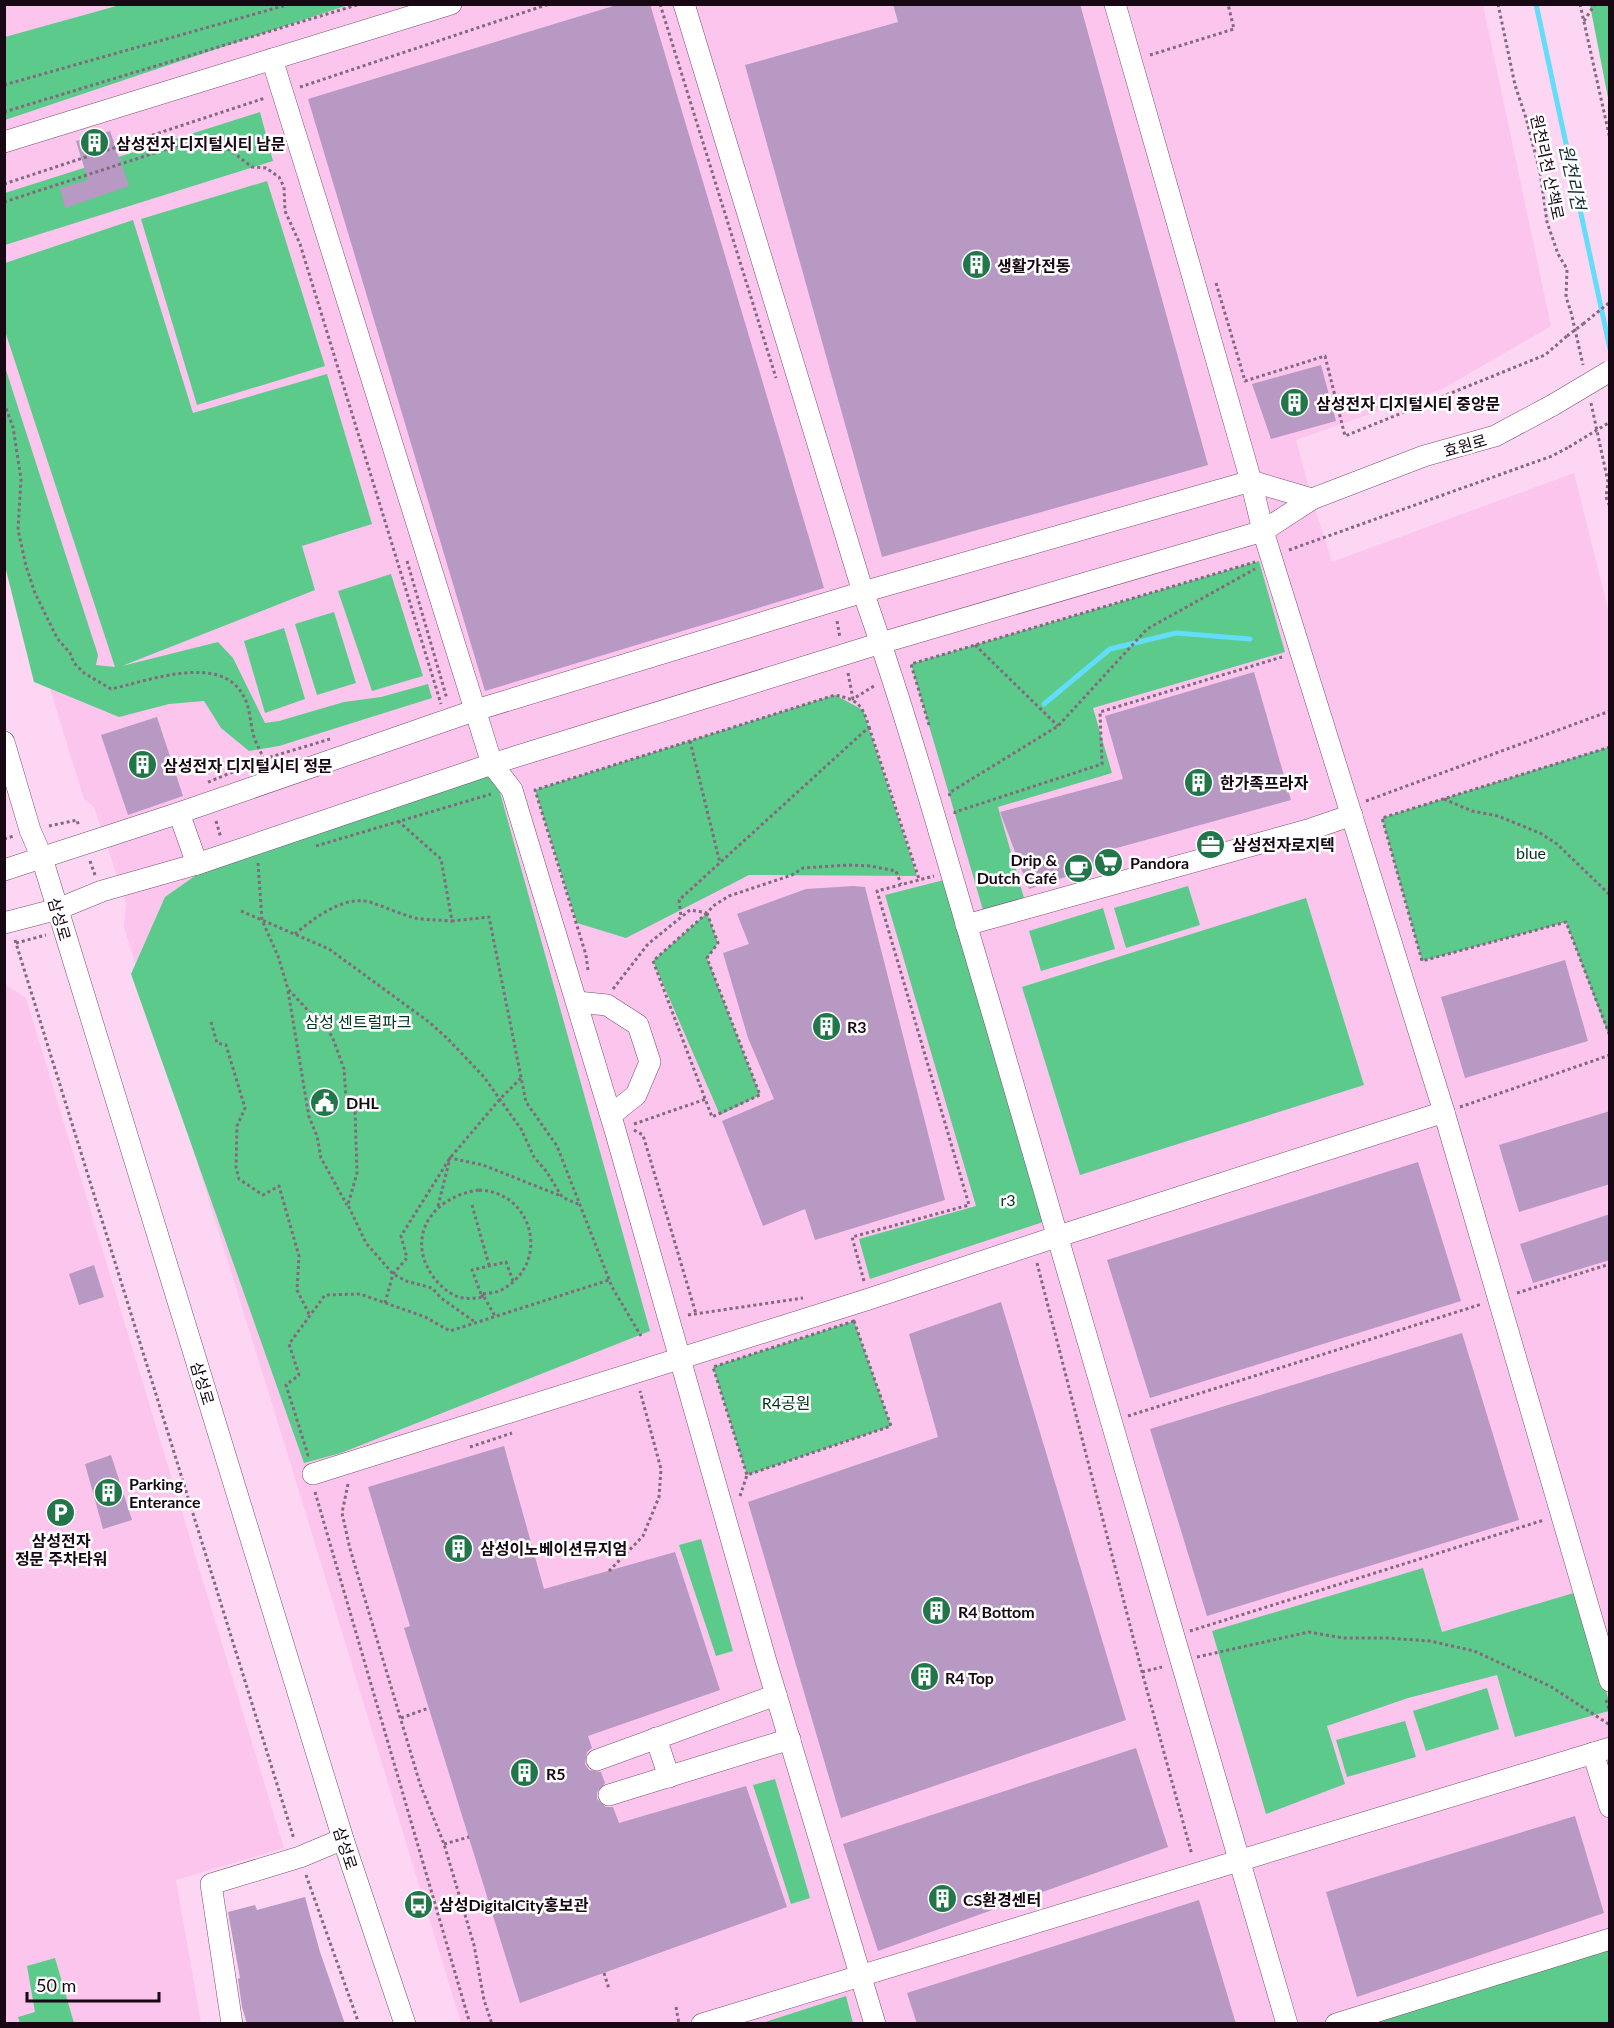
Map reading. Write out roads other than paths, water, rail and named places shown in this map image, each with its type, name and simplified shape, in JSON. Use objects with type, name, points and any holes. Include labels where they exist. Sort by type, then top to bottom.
[{"type":"street","points":[[4,142],[451,4]]},
{"type":"street","points":[[684,4],[863,592],[881,643],[1059,1236],[1287,2024]]},
{"type":"street","points":[[1115,4],[1251,481],[1263,531],[1444,1112],[1610,1680]]},
{"type":"street","points":[[272,59],[492,764],[512,790],[577,1002],[619,1121],[680,1358],[776,1695],[875,2024]]},
{"type":"street","name":"효원로","points":[[7,923],[58,909],[102,891],[197,864],[492,764],[844,654],[1263,531],[1312,499],[1424,456],[1495,436],[1610,371]]},
{"type":"street","points":[[4,870],[179,813],[476,710],[863,592],[1251,481],[1312,499]]},
{"type":"street","name":"삼성로","points":[[4,742],[30,830],[42,858],[58,909],[343,1839],[405,2024]]},
{"type":"street","points":[[966,925],[1311,829],[1350,811]]},
{"type":"street","points":[[179,813],[197,864]]},
{"type":"street","points":[[577,1002],[607,1005],[638,1025],[650,1062],[636,1095],[619,1121]]},
{"type":"street","points":[[318,1470],[869,1299],[1444,1112]]},
{"type":"street","points":[[597,1760],[776,1695]]},
{"type":"street","points":[[656,1738],[669,1777]]},
{"type":"street","points":[[609,1795],[790,1739]]},
{"type":"street","points":[[702,2024],[1601,1750],[1610,1807]]},
{"type":"street","points":[[232,2024],[211,1884],[300,1857],[343,1839]]},
{"type":"street","points":[[1336,2024],[1610,1940]]},
{"type":"waterway","name":"원천리천","points":[[1536,4],[1610,349]]},
{"type":"waterway","points":[[1044,704],[1110,649],[1176,633],[1250,639]]},
{"type":"place","name":"삼성전자 디지털시티 남문","points":[[95,143]]},
{"type":"place","name":"생활가전동","points":[[976,265]]},
{"type":"place","name":"삼성전자 디지털시티 중앙문","points":[[1295,403]]},
{"type":"place","name":"삼성전자 디지털시티 정문","points":[[142,765]]},
{"type":"place","name":"한가족프라자","points":[[1199,782]]},
{"type":"place","name":"삼성전자로지텍","points":[[1211,844]]},
{"type":"place","name":"Pandora","points":[[1109,862]]},
{"type":"place","name":"Drip & Dutch Café","points":[[1078,868]]},
{"type":"place","name":"R3","points":[[826,1026]]},
{"type":"place","name":"DHL","points":[[325,1102]]},
{"type":"place","name":"Parking Enterance","points":[[108,1492]]},
{"type":"place","name":"삼성전자 정문 주차타워","points":[[61,1512]]},
{"type":"place","name":"삼성이노베이션뮤지엄","points":[[459,1548]]},
{"type":"place","name":"R4 Bottom","points":[[937,1611]]},
{"type":"place","name":"R4 Top","points":[[924,1677]]},
{"type":"place","name":"R5","points":[[525,1773]]},
{"type":"place","name":"CS환경센터","points":[[942,1899]]},
{"type":"place","name":"삼성DigitalCity홍보관","points":[[418,1904]]},
{"type":"park label","name":"blue","points":[[1531,852]]},
{"type":"park label","name":"삼성 센트럴파크","points":[[358,1021]]},
{"type":"park label","name":"r3","points":[[1008,1199]]},
{"type":"park label","name":"R4공원","points":[[786,1402]]}]
